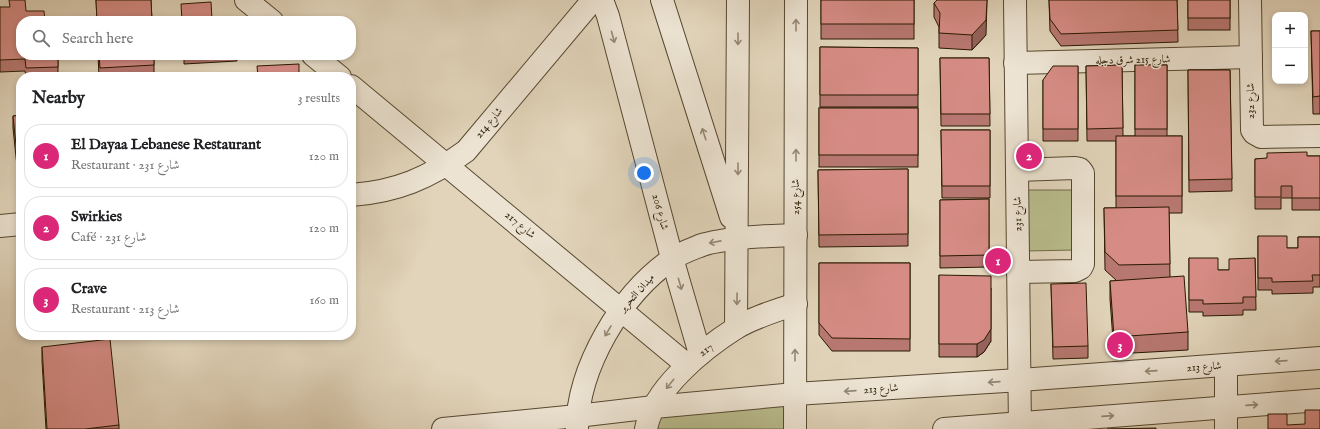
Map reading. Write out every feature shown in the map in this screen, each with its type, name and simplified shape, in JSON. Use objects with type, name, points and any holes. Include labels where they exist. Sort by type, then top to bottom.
[{"type":"street","points":[[246,0],[266,16]]},
{"type":"street","name":"شارع 214","points":[[356,195],[370,194],[410,184],[447,165],[466,151],[593,0]]},
{"type":"street","name":"شارع 206","points":[[602,0],[610,23],[672,258],[694,359]]},
{"type":"street","points":[[662,0],[737,238]]},
{"type":"street","points":[[736,328],[738,0]]},
{"type":"street","name":"شارع 254","points":[[795,394],[796,0]]},
{"type":"street","name":"شارع 231","points":[[1015,0],[1020,426]]},
{"type":"street","name":"شارع 232","points":[[1250,0],[1251,126],[1254,133],[1265,138],[1320,136]]},
{"type":"street","name":"شارع 215 شرق دجله","points":[[1015,63],[1250,57]]},
{"type":"street","points":[[319,60],[334,72]]},
{"type":"street","name":"شارع 217","points":[[356,90],[621,309],[694,359]]},
{"type":"street","points":[[1017,170],[1075,168],[1080,169],[1083,173],[1083,264],[1081,268],[1075,271],[1018,272]]},
{"type":"street","points":[[0,226],[16,224]]},
{"type":"street","name":"ميدان التحرير","points":[[577,423],[586,378],[601,342],[621,309],[644,282],[672,258],[704,244],[737,238],[796,235]]},
{"type":"street","name":"217","points":[[646,429],[648,418],[669,385],[694,359],[736,328],[765,314],[796,304]]},
{"type":"street","name":"شارع 213","points":[[443,429],[577,423],[654,407],[795,394],[1020,380],[1320,358]]},
{"type":"street","points":[[1226,365],[1226,429]]},
{"type":"street","points":[[795,394],[795,429]]},
{"type":"street","points":[[944,429],[1020,426],[1320,400]]},
{"type":"green space","points":[[1024,190],[1076,190],[1076,250],[1025,251]]},
{"type":"green space","points":[[785,402],[787,429],[652,429],[659,412]]},
{"type":"building","points":[[9,0],[25,0],[26,11],[44,11],[44,16],[16,16],[16,59],[0,60],[0,7],[10,7]]},
{"type":"building","points":[[96,0],[151,0],[152,16],[97,16]]},
{"type":"building","points":[[821,0],[914,0],[914,24],[821,24]]},
{"type":"building","points":[[937,0],[987,0],[986,20],[972,35],[939,33],[940,13],[934,3]]},
{"type":"building","points":[[1049,0],[1177,0],[1178,30],[1061,34],[1050,19]]},
{"type":"building","points":[[1188,0],[1230,0],[1230,18],[1188,18]]},
{"type":"building","points":[[211,2],[212,16],[182,16],[181,4]]},
{"type":"building","points":[[1311,31],[1320,31],[1320,96],[1313,97]]},
{"type":"building","points":[[820,47],[918,48],[918,95],[820,95]]},
{"type":"building","points":[[940,58],[989,58],[990,114],[941,114]]},
{"type":"building","points":[[25,60],[58,60],[58,67],[26,68]]},
{"type":"building","points":[[99,60],[154,60],[154,65],[100,68]]},
{"type":"building","points":[[299,64],[299,72],[258,72],[257,66]]},
{"type":"building","points":[[1122,65],[1123,128],[1087,129],[1086,66]]},
{"type":"building","points":[[1135,65],[1167,65],[1167,129],[1135,129]]},
{"type":"building","points":[[1053,66],[1078,66],[1078,129],[1043,129],[1043,80]]},
{"type":"building","points":[[1188,70],[1230,70],[1232,179],[1189,180]]},
{"type":"building","points":[[819,108],[918,108],[918,155],[819,155]]},
{"type":"building","points":[[13,116],[16,116],[16,145]]},
{"type":"building","points":[[941,130],[990,130],[990,186],[942,186]]},
{"type":"building","points":[[1116,136],[1182,136],[1182,196],[1116,196]]},
{"type":"building","points":[[1307,152],[1307,156],[1320,156],[1320,198],[1292,198],[1292,186],[1281,186],[1281,197],[1255,197],[1255,159],[1267,158],[1267,153]]},
{"type":"building","points":[[908,169],[908,234],[819,235],[818,170]]},
{"type":"building","points":[[989,199],[989,255],[940,256],[940,200]]},
{"type":"building","points":[[1169,207],[1170,264],[1119,265],[1105,252],[1104,208]]},
{"type":"building","points":[[1258,236],[1287,236],[1287,248],[1298,248],[1298,237],[1320,237],[1320,275],[1312,275],[1313,281],[1272,282],[1272,278],[1258,278]]},
{"type":"building","points":[[1189,258],[1218,258],[1218,270],[1229,270],[1229,259],[1255,258],[1256,297],[1243,297],[1243,303],[1203,304],[1203,300],[1189,300]]},
{"type":"building","points":[[819,263],[910,263],[910,339],[832,338],[819,323]]},
{"type":"building","points":[[939,275],[991,276],[991,329],[984,340],[977,344],[939,344]]},
{"type":"building","points":[[1184,276],[1188,332],[1114,337],[1110,281]]},
{"type":"building","points":[[1086,283],[1088,346],[1053,347],[1051,284]]},
{"type":"building","points":[[110,340],[119,425],[85,429],[47,429],[42,347]]},
{"type":"building","points":[[1305,410],[1320,410],[1320,429],[1268,429],[1268,414],[1287,414],[1287,425],[1305,424]]},
{"type":"building","points":[[1156,428],[1156,429],[1107,429]]},
{"type":"place","name":"Swirkies","points":[[1029,156]]},
{"type":"place","name":"El Dayaa Lebanese Restaurant","points":[[998,261]]},
{"type":"place","name":"Crave","points":[[1120,345]]}]
